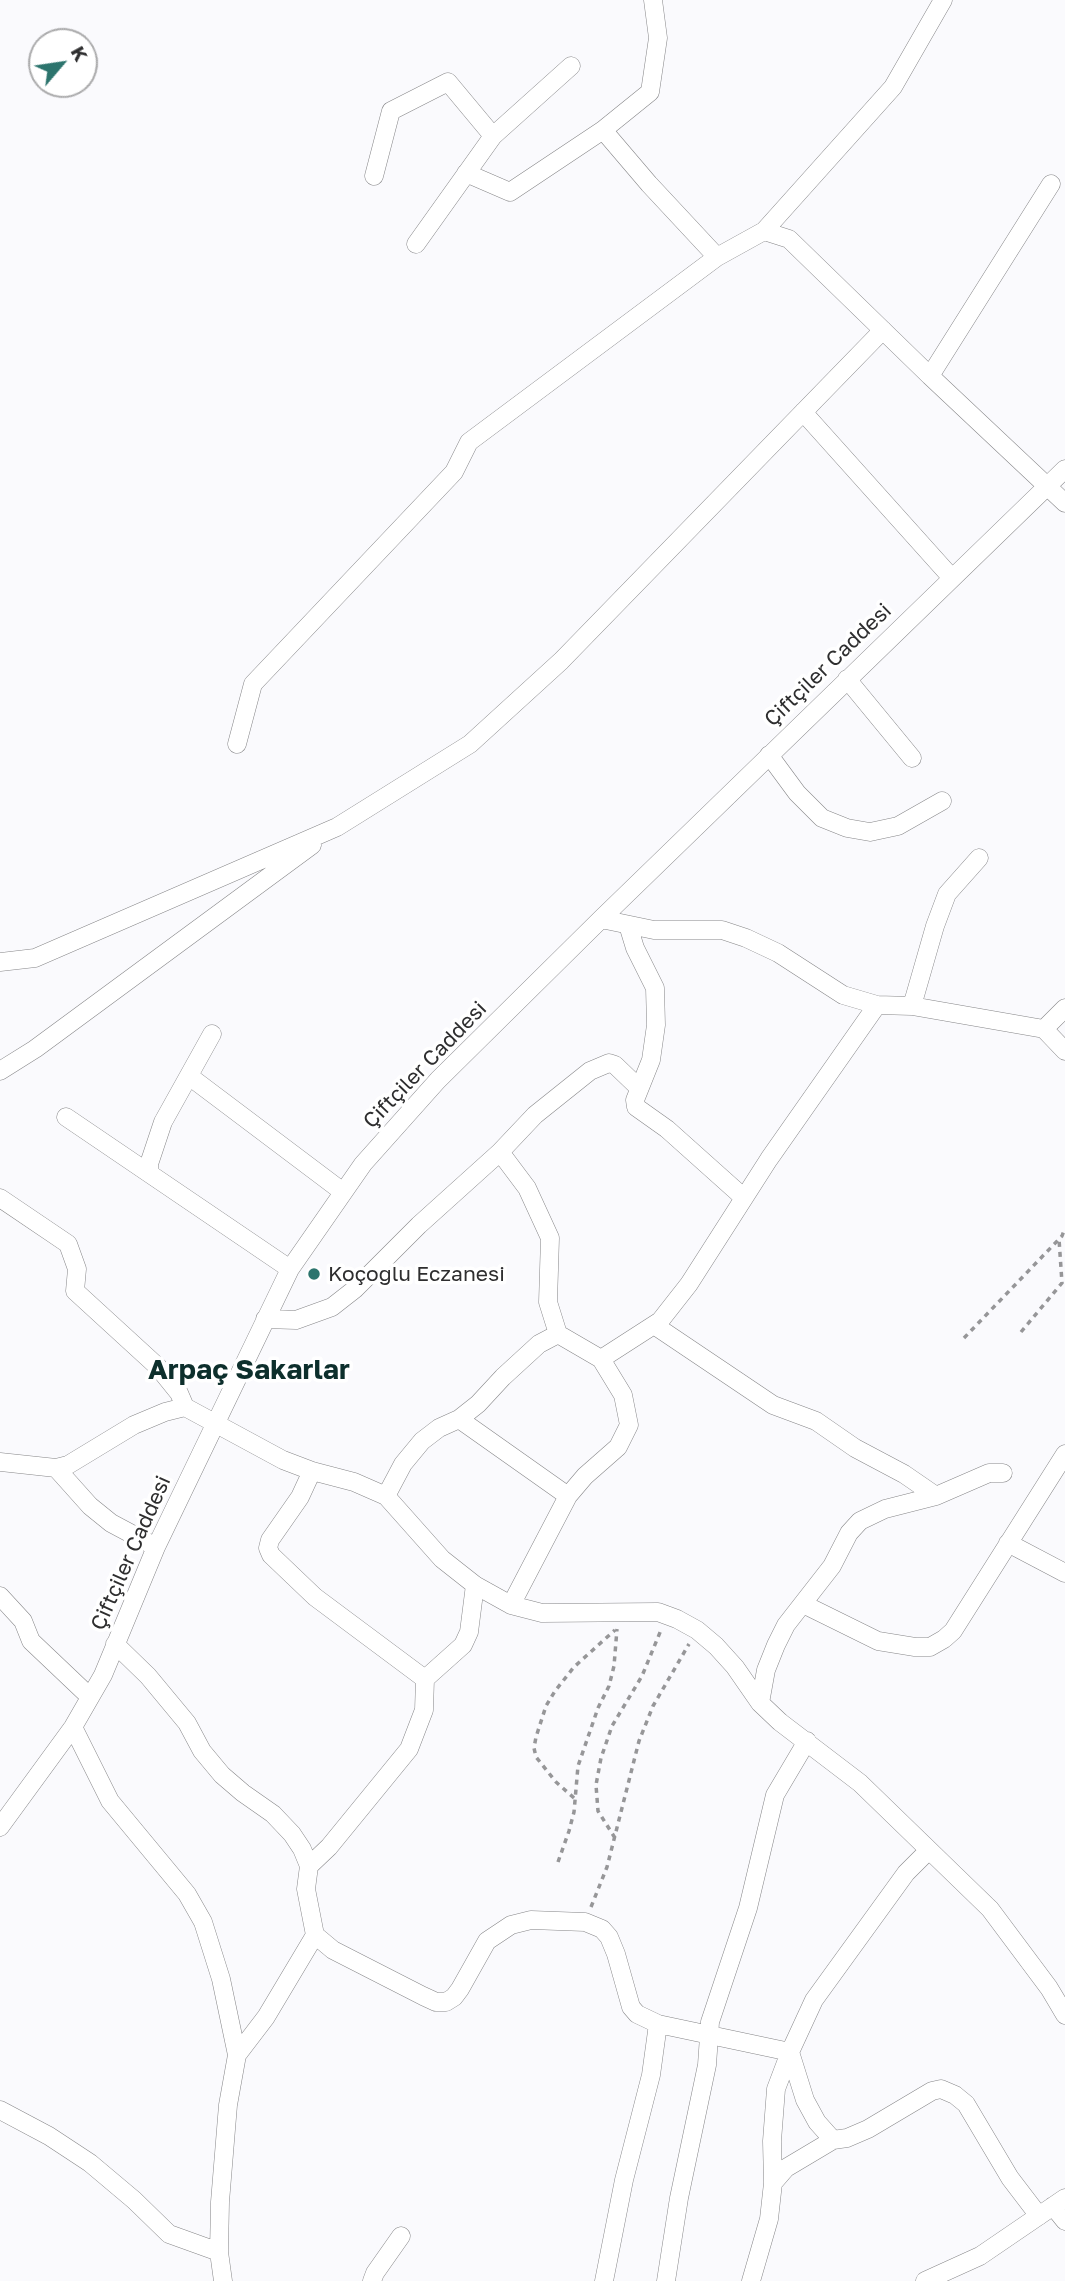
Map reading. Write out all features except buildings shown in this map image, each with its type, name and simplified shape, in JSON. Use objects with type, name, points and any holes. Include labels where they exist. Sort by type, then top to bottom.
[{"type":"street","points":[[466,173],[510,192],[604,130],[650,92],[658,38],[653,0]]},
{"type":"street","points":[[237,744],[253,684],[454,472],[469,442],[717,257],[764,232],[893,87],[943,0]]},
{"type":"street","points":[[416,244],[493,136],[571,65]]},
{"type":"street","points":[[374,176],[391,111],[448,82],[493,136]]},
{"type":"street","points":[[604,130],[649,184],[717,257]]},
{"type":"street","points":[[930,376],[1051,184]]},
{"type":"street","points":[[764,232],[789,239],[1065,503]]},
{"type":"street","points":[[0,1071],[35,1049],[337,827],[470,744],[561,661],[883,330]]},
{"type":"street","points":[[803,412],[951,577]]},
{"type":"street","name":"Çiftçiler Caddesi","points":[[0,1827],[73,1727],[90,1697],[156,1547],[290,1269],[363,1164],[438,1080],[951,577],[1065,469]]},
{"type":"street","points":[[847,679],[912,758]]},
{"type":"street","points":[[769,755],[797,793],[822,818],[846,828],[870,832],[898,826],[942,801]]},
{"type":"street","points":[[0,962],[35,958],[337,827]]},
{"type":"street","points":[[912,1006],[934,926],[947,894],[979,858]]},
{"type":"street","points":[[601,919],[654,930],[722,930],[778,953],[843,995],[877,1006],[912,1006],[1044,1029],[1065,1051]]},
{"type":"street","points":[[628,925],[635,948],[655,988],[656,1025],[650,1060],[635,1100],[636,1107],[667,1129],[744,1197]]},
{"type":"street","points":[[601,1359],[660,1321],[689,1284],[744,1197],[877,1006]]},
{"type":"street","points":[[1044,1029],[1065,1008]]},
{"type":"street","points":[[150,1174],[149,1164],[163,1122],[212,1034]]},
{"type":"street","points":[[265,1319],[296,1320],[332,1307],[355,1290],[419,1225],[500,1152],[535,1115],[590,1071],[609,1063],[615,1065],[639,1088]]},
{"type":"street","points":[[188,1076],[343,1192]]},
{"type":"street","points":[[66,1117],[290,1269]]},
{"type":"street","points":[[500,1152],[527,1188],[550,1238],[548,1302],[558,1334],[601,1359],[623,1395],[629,1425],[618,1447],[585,1476],[568,1496],[511,1605]]},
{"type":"street","points":[[0,1198],[68,1244],[77,1269],[75,1291],[158,1367],[185,1407],[283,1460],[354,1482],[386,1496],[442,1559],[475,1585],[511,1605],[542,1614],[618,1621],[658,1612],[697,1630],[735,1667],[760,1703],[780,1722],[860,1783],[990,1909],[1057,1987],[1065,2015]]},
{"type":"street","points":[[654,1325],[773,1405],[816,1421],[855,1448],[905,1474],[936,1496]]},
{"type":"street","points":[[386,1496],[403,1464],[422,1441],[439,1428],[459,1419],[540,1344],[558,1334]]},
{"type":"street","points":[[0,1462],[56,1468],[68,1465],[134,1425],[185,1407]]},
{"type":"street","points":[[459,1419],[568,1496]]},
{"type":"street","points":[[803,1604],[878,1641],[930,1647],[953,1631],[1065,1454]]},
{"type":"street","points":[[56,1468],[90,1506],[111,1523],[156,1547]]},
{"type":"street","points":[[312,1471],[300,1497],[270,1540],[268,1548],[271,1555],[315,1597],[425,1679]]},
{"type":"street","points":[[760,1703],[766,1670],[786,1625],[832,1566],[849,1533],[860,1521],[885,1508],[936,1496],[989,1473],[1003,1473]]},
{"type":"street","points":[[1008,1543],[1065,1573]]},
{"type":"street","points":[[309,1866],[329,1847],[409,1749],[424,1710],[425,1679],[463,1645],[469,1632],[475,1585]]},
{"type":"street","points":[[0,1596],[23,1620],[31,1641],[90,1697]]},
{"type":"street","points":[[115,1644],[148,1676],[187,1723],[202,1751],[222,1775],[273,1814],[292,1834],[309,1866],[306,1889],[315,1935],[333,1950],[436,2002],[446,2002],[460,1989],[487,1941],[500,1930],[531,1920],[585,1922],[602,1929],[609,1937],[631,2007],[637,2014],[658,2024],[790,2052]]},
{"type":"street","points":[[73,1727],[110,1801],[187,1894],[203,1922],[220,1979],[237,2055],[228,2105],[220,2202],[219,2252],[223,2281]]},
{"type":"street","points":[[666,2281],[679,2197],[707,2064],[710,2022],[748,1908],[775,1795],[807,1741]]},
{"type":"street","points":[[751,2281],[769,2219],[776,2090],[790,2052],[814,2000],[906,1873],[929,1850]]},
{"type":"street","points":[[237,2055],[266,2017],[315,1935]]},
{"type":"street","points":[[604,2281],[624,2180],[651,2075],[658,2024]]},
{"type":"street","points":[[790,2052],[805,2099],[817,2122],[833,2140]]},
{"type":"street","points":[[773,2183],[786,2168],[833,2140],[848,2138],[868,2129],[932,2091],[941,2089],[966,2104],[1010,2178],[1052,2207],[1065,2221]]},
{"type":"street","points":[[0,2110],[90,2162],[169,2234],[219,2252]]},
{"type":"street","points":[[925,2281],[980,2256],[1052,2207]]},
{"type":"street","points":[[372,2281],[401,2236]]},
{"type":"path","points":[[964,1338],[1059,1239],[1065,1228]]},
{"type":"path","points":[[1021,1332],[1062,1283],[1059,1239]]},
{"type":"path","points":[[615,1838],[598,1811],[596,1786],[601,1758],[612,1726],[642,1676],[667,1616]]},
{"type":"path","points":[[574,1798],[556,1782],[536,1757],[536,1737],[546,1706],[555,1691],[618,1621]]},
{"type":"path","points":[[558,1862],[569,1831],[581,1755],[609,1686],[614,1666],[618,1621]]},
{"type":"path","points":[[585,1922],[607,1867],[639,1741],[653,1706],[697,1630]]},
{"type":"place","name":"Koçoğlu Eczanesi","points":[[314,1274]]},
{"type":"district","name":"Arpaç Sakarlar","points":[[249,1370]]}]
